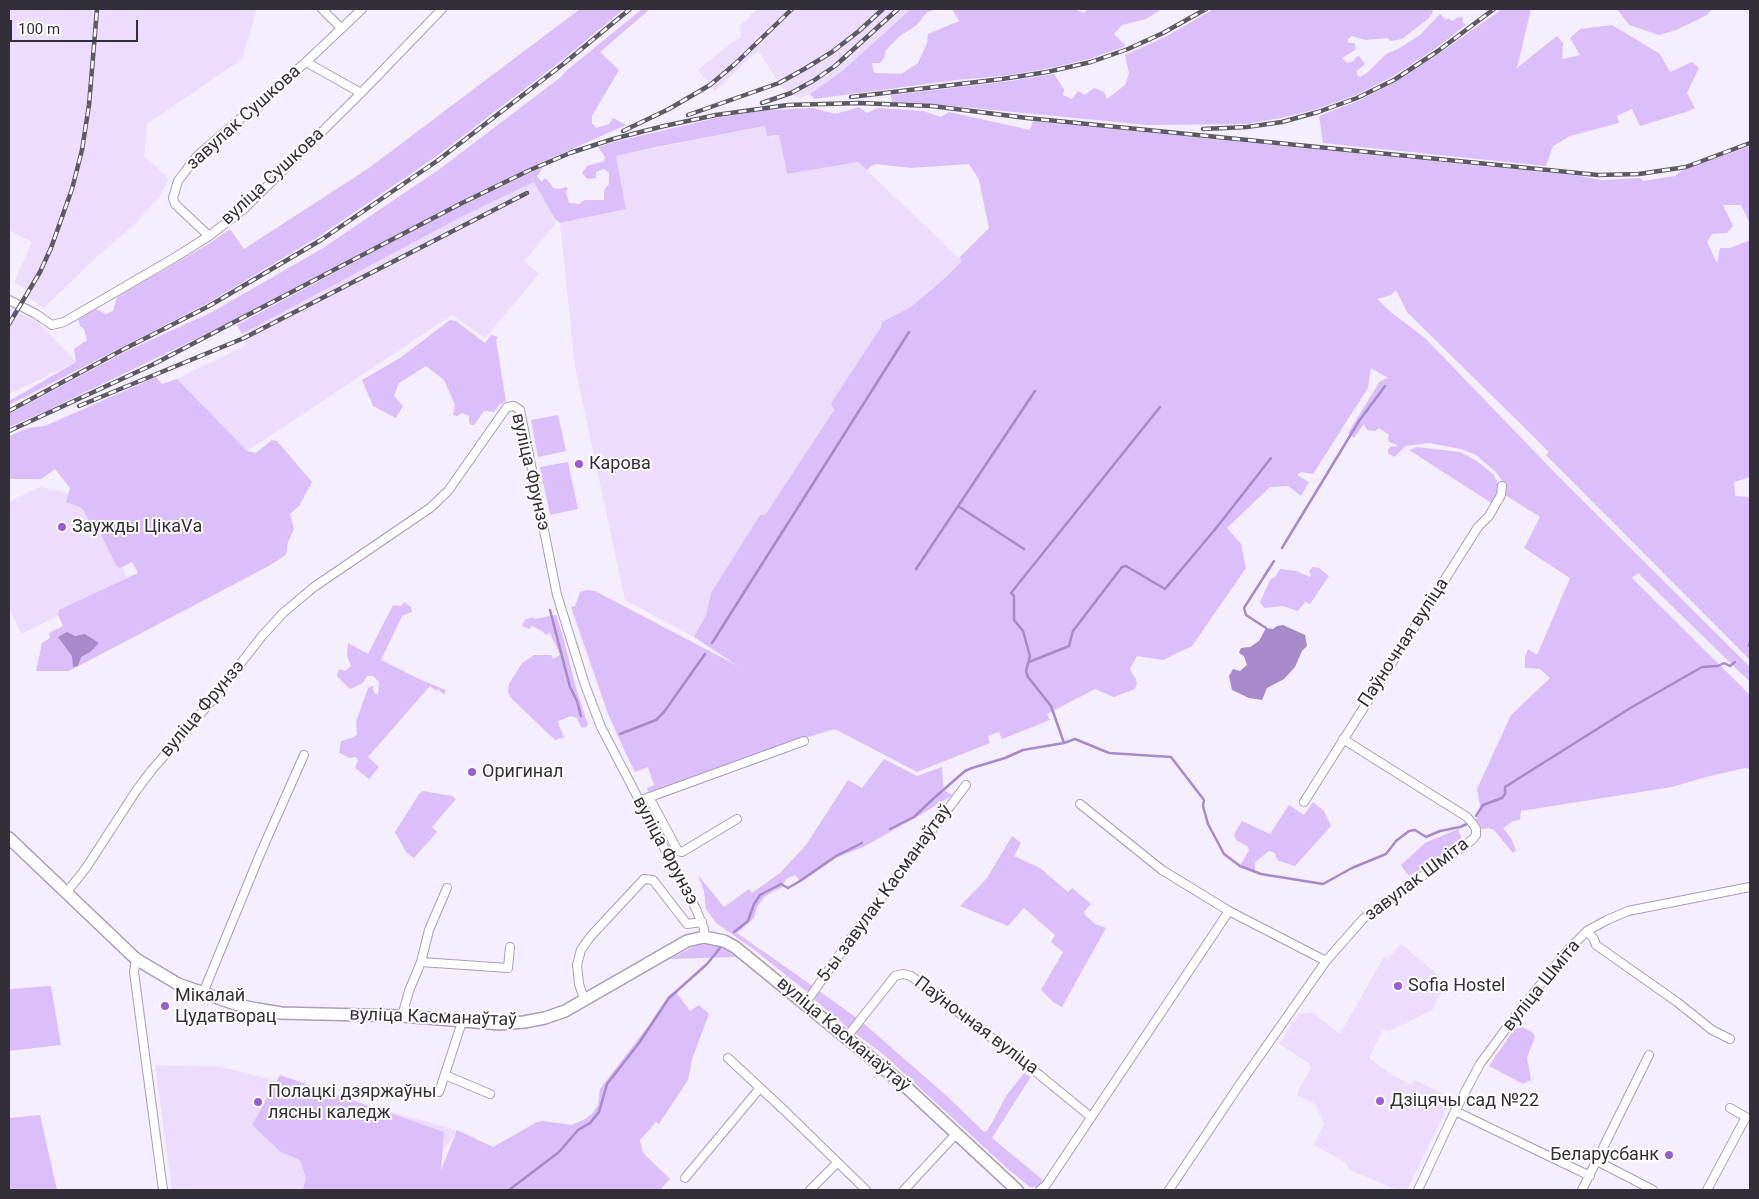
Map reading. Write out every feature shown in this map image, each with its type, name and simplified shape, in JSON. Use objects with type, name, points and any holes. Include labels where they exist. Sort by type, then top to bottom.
[{"type":"main road","name":"вуліца Касманаўтаў","points":[[9,838],[136,959],[178,984],[202,993],[238,1005],[282,1013],[402,1016],[500,1024],[524,1022],[545,1018],[565,1011],[687,941],[704,937],[715,938],[735,947],[904,1085],[1017,1190]]},
{"type":"street","points":[[322,9],[341,28]]},
{"type":"street","name":"завулак Сушкова","points":[[209,236],[175,204],[173,198],[178,181],[198,156],[306,62],[362,9]]},
{"type":"street","name":"вуліца Сушкова","points":[[9,300],[52,325],[64,322],[209,236],[245,208],[361,93],[442,9]]},
{"type":"street","points":[[306,62],[361,93]]},
{"type":"street","name":"вуліца Фрунзэ","points":[[66,893],[86,868],[150,771],[210,704],[262,636],[283,613],[314,587],[422,513],[448,491],[507,407],[514,406],[520,410],[557,595],[585,685],[601,727],[696,909],[702,922],[704,937]]},
{"type":"street","name":"Паўночная вуліца","points":[[1304,802],[1478,527],[1490,516],[1501,495],[1502,486]]},
{"type":"street","name":"завулак Шміта","points":[[1169,1190],[1326,961],[1363,918],[1472,840],[1476,835],[1473,824],[1467,817],[1343,739]]},
{"type":"street","points":[[639,801],[804,741]]},
{"type":"street","points":[[202,993],[304,755]]},
{"type":"street","name":"5-ы завулак Касманаўтаў","points":[[805,1004],[862,923],[966,785]]},
{"type":"street","points":[[649,797],[678,851],[682,852],[736,819]]},
{"type":"street","points":[[1080,804],[1162,870],[1229,910],[1326,961]]},
{"type":"street","points":[[584,999],[579,984],[577,965],[581,950],[590,937],[644,879],[653,880],[687,924],[702,922]]},
{"type":"street","name":"вуліца Шміта","points":[[1418,1190],[1455,1111],[1480,1064],[1568,950],[1587,931],[1628,911],[1750,887]]},
{"type":"street","points":[[402,1016],[409,991],[421,962],[429,930],[447,888]]},
{"type":"street","points":[[1040,1190],[1046,1185],[1229,910]]},
{"type":"street","points":[[1587,931],[1594,939],[1596,945],[1677,1002],[1712,1030],[1730,1039]]},
{"type":"street","points":[[421,962],[508,968],[510,947]]},
{"type":"street","points":[[136,959],[134,972],[163,1190]]},
{"type":"street","name":"Паўночная вуліца","points":[[846,1038],[895,976],[903,974],[911,976],[1032,1068],[1091,1117]]},
{"type":"street","points":[[439,1092],[462,1022]]},
{"type":"street","points":[[1582,1190],[1649,1055]]},
{"type":"street","points":[[728,1058],[866,1190]]},
{"type":"street","points":[[445,1076],[490,1094]]},
{"type":"street","points":[[685,1178],[760,1088]]},
{"type":"street","points":[[1707,1190],[1746,1117],[1730,1108]]},
{"type":"street","points":[[1455,1111],[1590,1176]]},
{"type":"street","points":[[904,1190],[956,1134]]},
{"type":"street","points":[[1598,1161],[1653,1190]]},
{"type":"street","points":[[810,1190],[837,1163]]},
{"type":"shaded area","points":[[9,9],[257,9],[242,59],[147,124],[144,156],[169,179],[159,197],[135,224],[93,260],[44,308],[24,295],[27,289],[14,283],[32,242],[9,230]]},
{"type":"shaded area","points":[[580,9],[624,9],[561,61],[434,158],[318,237],[208,303],[9,405],[9,401],[76,362],[74,349],[87,340],[78,318],[96,309],[106,314],[113,311],[117,297],[207,245],[230,229],[244,249],[369,168]]},
{"type":"shaded area","points":[[642,9],[650,9],[600,52],[619,70],[592,116],[592,123],[596,128],[609,124],[613,118],[626,125],[529,168],[459,202],[235,320],[9,427],[9,414],[127,351],[212,312],[323,248],[441,168],[561,77]]},
{"type":"shaded area","points":[[757,9],[911,9],[841,72],[810,94],[799,98],[782,88],[760,53],[754,54],[715,91],[698,70],[732,42],[741,37],[740,26]]},
{"type":"shaded area","points":[[911,9],[937,9],[927,12],[917,25],[900,36],[886,50],[884,58],[880,63],[872,63],[874,73],[901,74],[918,63],[927,43],[928,34],[959,21],[952,9],[1074,9],[1084,13],[1088,9],[1162,9],[1146,19],[1122,25],[1114,34],[1126,46],[1089,59],[1046,69],[1002,76],[956,80],[814,99],[810,94],[841,72]]},
{"type":"shaded area","points":[[1214,9],[1432,9],[1433,12],[1429,18],[1402,39],[1391,41],[1387,38],[1365,40],[1352,36],[1348,39],[1348,43],[1354,43],[1356,46],[1355,50],[1342,58],[1347,63],[1354,61],[1359,56],[1365,64],[1357,71],[1357,75],[1360,77],[1367,73],[1386,54],[1420,35],[1440,14],[1446,20],[1448,18],[1452,21],[1459,17],[1463,18],[1462,22],[1466,25],[1436,48],[1392,77],[1356,95],[1317,109],[1246,124],[1147,125],[932,104],[892,102],[891,95],[1054,74],[1064,89],[1063,95],[1072,99],[1078,91],[1085,95],[1094,88],[1104,92],[1107,99],[1125,85],[1129,73],[1125,55],[1165,37]]},
{"type":"shaded area","points":[[1502,9],[1531,9],[1517,68],[1557,36],[1563,43],[1562,59],[1580,55],[1570,38],[1580,29],[1612,25],[1660,54],[1670,72],[1692,62],[1699,68],[1687,93],[1695,108],[1640,126],[1632,109],[1617,116],[1619,123],[1570,136],[1553,146],[1546,166],[1323,143],[1319,116],[1358,101],[1395,82]]},
{"type":"shaded area","points":[[1617,9],[1712,9],[1707,15],[1695,21],[1676,30],[1659,35],[1629,25]]},
{"type":"shaded area","points":[[859,107],[867,113],[878,108],[923,111],[941,117],[949,112],[1030,130],[1033,121],[1573,175],[1602,180],[1640,178],[1643,181],[1675,176],[1681,171],[1750,146],[1750,224],[1741,205],[1723,205],[1733,226],[1727,233],[1712,234],[1707,242],[1717,263],[1720,248],[1730,248],[1750,240],[1750,477],[1734,482],[1735,496],[1750,497],[1750,660],[1546,455],[1549,452],[1407,312],[1396,290],[1391,295],[1377,299],[1425,338],[1559,477],[1750,667],[1750,682],[1638,573],[1632,578],[1750,695],[1750,769],[1745,768],[1706,777],[1672,787],[1521,811],[1520,820],[1513,821],[1503,828],[1511,838],[1516,850],[1513,853],[1494,830],[1489,828],[1482,829],[1475,821],[1481,811],[1477,789],[1511,715],[1550,678],[1540,669],[1525,668],[1525,657],[1528,649],[1537,655],[1570,578],[1524,548],[1540,517],[1505,495],[1505,485],[1496,472],[1476,455],[1461,449],[1429,443],[1406,446],[1394,457],[1388,453],[1388,449],[1397,445],[1389,442],[1389,435],[1379,428],[1375,431],[1367,430],[1364,424],[1354,438],[1348,433],[1380,381],[1388,378],[1371,368],[1368,388],[1313,474],[1301,472],[1297,475],[1309,482],[1301,496],[1288,486],[1270,487],[1227,528],[1241,544],[1246,568],[1192,646],[1163,660],[1137,656],[1130,669],[1137,682],[1135,689],[1114,697],[1095,689],[1047,714],[1050,720],[1002,739],[999,732],[988,736],[990,743],[917,772],[835,729],[791,742],[649,794],[647,788],[654,785],[648,767],[635,772],[626,754],[608,714],[571,607],[575,606],[580,592],[587,590],[595,591],[738,666],[694,637],[706,615],[711,593],[760,515],[765,515],[834,410],[831,403],[881,327],[882,322],[911,307],[946,277],[962,261],[959,258],[989,228],[979,180],[969,164],[911,168],[876,164],[867,170],[858,162],[787,174],[779,135],[767,136],[765,126],[656,147],[616,156],[626,209],[560,223],[555,219],[534,182],[463,216],[242,334],[237,325],[461,205],[543,167],[537,177],[542,182],[545,178],[553,188],[568,188],[566,193],[569,203],[579,204],[585,200],[604,200],[604,190],[609,184],[609,173],[604,169],[596,172],[596,178],[587,179],[582,173],[587,166],[604,161],[605,157],[598,147],[716,118],[765,110],[813,108],[835,114]]},
{"type":"shaded area","points":[[765,126],[771,137],[779,135],[787,174],[858,162],[962,261],[911,307],[882,322],[881,327],[831,403],[834,409],[765,515],[760,516],[711,593],[706,615],[694,637],[625,600],[575,367],[560,223],[626,209],[616,156]]},
{"type":"shaded area","points":[[535,182],[556,220],[554,226],[524,261],[539,274],[485,338],[452,315],[247,451],[177,379],[246,345],[242,334],[463,216]]},
{"type":"shaded area","points":[[9,309],[36,320],[76,362],[9,394]]},
{"type":"shaded area","points":[[450,320],[456,321],[485,343],[491,335],[498,337],[496,340],[506,401],[499,405],[494,412],[484,411],[474,425],[471,425],[469,416],[462,413],[457,416],[453,415],[455,405],[444,380],[426,366],[399,383],[394,396],[403,406],[396,418],[373,406],[362,380],[400,358]]},
{"type":"shaded area","points":[[156,377],[162,384],[177,379],[247,451],[256,453],[272,440],[277,441],[312,482],[299,506],[290,514],[294,529],[288,542],[286,555],[267,567],[69,671],[36,671],[42,643],[50,638],[49,633],[63,626],[58,615],[59,610],[138,573],[132,562],[120,568],[117,567],[98,529],[93,528],[84,511],[80,507],[66,502],[70,488],[55,469],[41,479],[9,479],[9,436],[28,428],[45,426]]},
{"type":"shaded area","points":[[558,415],[566,451],[538,457],[531,420]]},
{"type":"shaded area","points":[[1417,447],[1460,452],[1477,461],[1494,475],[1499,486],[1499,493],[1493,504],[1409,450]]},
{"type":"shaded area","points":[[568,462],[578,509],[550,515],[540,467]]},
{"type":"shaded area","points":[[40,487],[84,497],[100,520],[128,580],[21,634],[9,607],[9,502]]},
{"type":"shaded area","points":[[1313,567],[1319,568],[1329,576],[1310,604],[1305,602],[1298,611],[1283,606],[1264,608],[1260,602],[1270,580],[1276,576],[1280,569],[1296,571],[1310,577],[1309,571]]},
{"type":"shaded area","points":[[404,602],[411,607],[412,612],[402,616],[381,660],[446,690],[444,695],[438,689],[436,691],[430,686],[368,757],[379,767],[369,779],[355,768],[358,760],[356,757],[350,758],[339,753],[341,741],[354,737],[357,734],[356,722],[368,688],[373,686],[374,693],[378,695],[379,682],[373,676],[367,676],[363,683],[350,689],[337,676],[339,669],[345,671],[351,666],[347,656],[348,643],[368,654],[393,605],[401,606]]},
{"type":"shaded area","points":[[556,615],[588,725],[584,728],[581,727],[577,718],[571,716],[558,721],[564,737],[555,740],[511,698],[508,692],[509,684],[522,663],[534,655],[551,655],[553,659],[560,655],[550,633],[546,635],[532,626],[529,629],[522,626],[525,620],[533,617],[534,619]]},
{"type":"shaded area","points":[[1283,625],[1305,635],[1307,646],[1302,651],[1295,667],[1284,679],[1267,688],[1262,700],[1249,698],[1232,690],[1229,676],[1233,669],[1240,671],[1247,665],[1244,656],[1239,653],[1241,648],[1250,647],[1259,641],[1266,628],[1273,629]]},
{"type":"shaded area","points":[[67,632],[75,636],[85,634],[99,643],[90,652],[81,657],[78,666],[73,667],[72,656],[58,637]]},
{"type":"shaded area","points":[[884,759],[917,776],[942,767],[945,791],[953,795],[865,846],[836,858],[801,882],[795,875],[786,879],[782,887],[765,896],[757,907],[754,918],[737,933],[814,987],[806,991],[752,948],[716,923],[706,909],[704,891],[698,875],[724,907],[749,889],[752,893],[780,873],[806,845],[848,780],[862,788]]},
{"type":"shaded area","points":[[423,791],[452,796],[456,799],[432,827],[437,832],[414,858],[406,852],[395,832],[419,794]]},
{"type":"shaded area","points":[[1313,802],[1324,811],[1331,826],[1295,866],[1277,860],[1275,853],[1269,851],[1255,862],[1255,872],[1240,866],[1249,850],[1247,846],[1236,840],[1234,834],[1242,821],[1270,834],[1289,805],[1304,815]]},
{"type":"shaded area","points":[[1458,829],[1463,842],[1409,876],[1401,865],[1425,843]]},
{"type":"shaded area","points":[[1012,836],[1021,843],[1014,856],[1040,868],[1068,892],[1072,888],[1091,904],[1084,912],[1085,915],[1095,924],[1106,928],[1062,1007],[1053,1002],[1041,990],[1063,952],[1051,942],[1055,935],[1024,908],[1008,926],[960,906],[987,878]]},
{"type":"shaded area","points":[[708,944],[719,946],[738,957],[670,959],[695,946]]},
{"type":"shaded area","name":"Дзіцячы сад №22","points":[[1401,944],[1445,981],[1446,989],[1437,999],[1433,1010],[1388,1031],[1383,1029],[1369,1058],[1392,1075],[1412,1085],[1415,1080],[1452,1098],[1407,1190],[1397,1190],[1357,1173],[1349,1169],[1346,1163],[1314,1145],[1324,1124],[1315,1104],[1297,1095],[1311,1068],[1309,1063],[1279,1044],[1299,1014],[1312,1012],[1340,1034],[1384,957],[1388,959]]},
{"type":"shaded area","points":[[51,986],[61,1045],[9,1051],[9,989]]},
{"type":"shaded area","points":[[818,990],[858,1019],[850,1028],[815,1000],[814,998]]},
{"type":"shaded area","points":[[675,991],[690,1011],[699,1005],[709,1014],[692,1059],[688,1080],[659,1124],[656,1122],[640,1140],[643,1153],[670,1179],[660,1190],[303,1190],[306,1178],[300,1160],[281,1152],[252,1125],[280,1075],[444,1132],[441,1170],[457,1130],[493,1147],[537,1122],[543,1121],[572,1125],[592,1114],[598,1105],[600,1089],[649,1025],[668,996]]},
{"type":"shaded area","points":[[862,1022],[948,1097],[984,1132],[987,1131],[1006,1096],[1024,1073],[1032,1078],[1030,1078],[992,1138],[1043,1180],[1039,1187],[1030,1187],[1009,1170],[884,1055],[855,1033]]},
{"type":"shaded area","points":[[1522,1027],[1532,1032],[1535,1037],[1527,1058],[1531,1080],[1523,1084],[1489,1066],[1513,1031]]},
{"type":"shaded area","name":"Полацкі дзяржаўны лясны каледж","points":[[155,1065],[216,1066],[457,1130],[419,1190],[172,1190]]},
{"type":"shaded area","points":[[40,1115],[57,1190],[9,1190],[9,1118]]},
{"type":"waterway","points":[[712,643],[909,332]]},
{"type":"waterway","points":[[1282,548],[1359,421],[1385,386]]},
{"type":"waterway","points":[[916,569],[1035,391]]},
{"type":"waterway","points":[[1064,743],[1051,706],[1028,677],[1026,671],[1030,656],[1023,631],[1014,620],[1014,596],[1011,593],[1160,407]]},
{"type":"waterway","points":[[1029,662],[1069,646],[1073,631],[1122,567],[1126,566],[1165,589],[1271,458]]},
{"type":"waterway","points":[[958,506],[1024,549]]},
{"type":"waterway","points":[[1266,628],[1246,615],[1244,608],[1274,561]]},
{"type":"waterway","points":[[550,610],[570,687],[577,701],[581,716]]},
{"type":"waterway","points":[[1749,646],[1750,641]]},
{"type":"waterway","points":[[620,734],[656,720],[664,712],[705,654]]},
{"type":"waterway","points":[[1476,816],[1483,805],[1502,798],[1505,794],[1505,787],[1632,707],[1702,667],[1718,666],[1724,663],[1730,666],[1735,662]]},
{"type":"waterway","points":[[890,829],[914,817],[965,771],[1023,750],[1064,743],[1075,739],[1109,753],[1171,757],[1204,800],[1203,806],[1208,824],[1224,854],[1240,866],[1261,874],[1323,884],[1352,868],[1386,854],[1396,841],[1409,831],[1415,830],[1426,837],[1467,824]]},
{"type":"waterway","points":[[734,932],[748,921],[754,904],[760,895],[781,884],[788,888],[836,856],[862,843]]},
{"type":"waterway","points":[[509,1190],[559,1152],[578,1130],[590,1123],[599,1112],[607,1084],[639,1043],[669,998],[707,964],[720,948]]},
{"type":"railway","points":[[9,324],[40,272],[51,248],[72,189],[82,150],[89,105],[97,9]]},
{"type":"railway","points":[[9,411],[209,306],[321,240],[437,161],[562,65],[630,9]]},
{"type":"railway","points":[[623,131],[669,109],[710,85],[735,64],[792,9]]},
{"type":"railway","points":[[688,115],[779,83],[832,52],[883,9]]},
{"type":"railway","points":[[762,103],[791,93],[835,66],[898,9]]},
{"type":"railway","points":[[851,97],[1002,79],[1047,72],[1091,62],[1128,49],[1163,33],[1206,9]]},
{"type":"railway","points":[[1203,129],[1247,127],[1282,122],[1357,98],[1394,80],[1438,51],[1494,9]]},
{"type":"railway","points":[[9,431],[152,365],[460,204],[530,170],[570,153],[613,139],[716,115],[788,105],[859,103],[932,106],[1027,118],[1598,175],[1639,174],[1686,167],[1750,143]]},
{"type":"railway","points":[[79,406],[244,338],[527,193]]},
{"type":"place","name":"Карова","points":[[579,464]]},
{"type":"place","name":"Заужды ЦікаVа","points":[[62,527]]},
{"type":"place","name":"Оригинал","points":[[472,772]]},
{"type":"place","name":"Sofia Hostel","points":[[1398,986]]},
{"type":"place","name":"Мікалай Цудатворац","points":[[165,1006]]},
{"type":"place","name":"Дзіцячы сад №22","points":[[1380,1101]]},
{"type":"place","name":"Полацкі дзяржаўны лясны каледж","points":[[258,1102]]},
{"type":"place","name":"Беларусбанк","points":[[1669,1155]]}]
